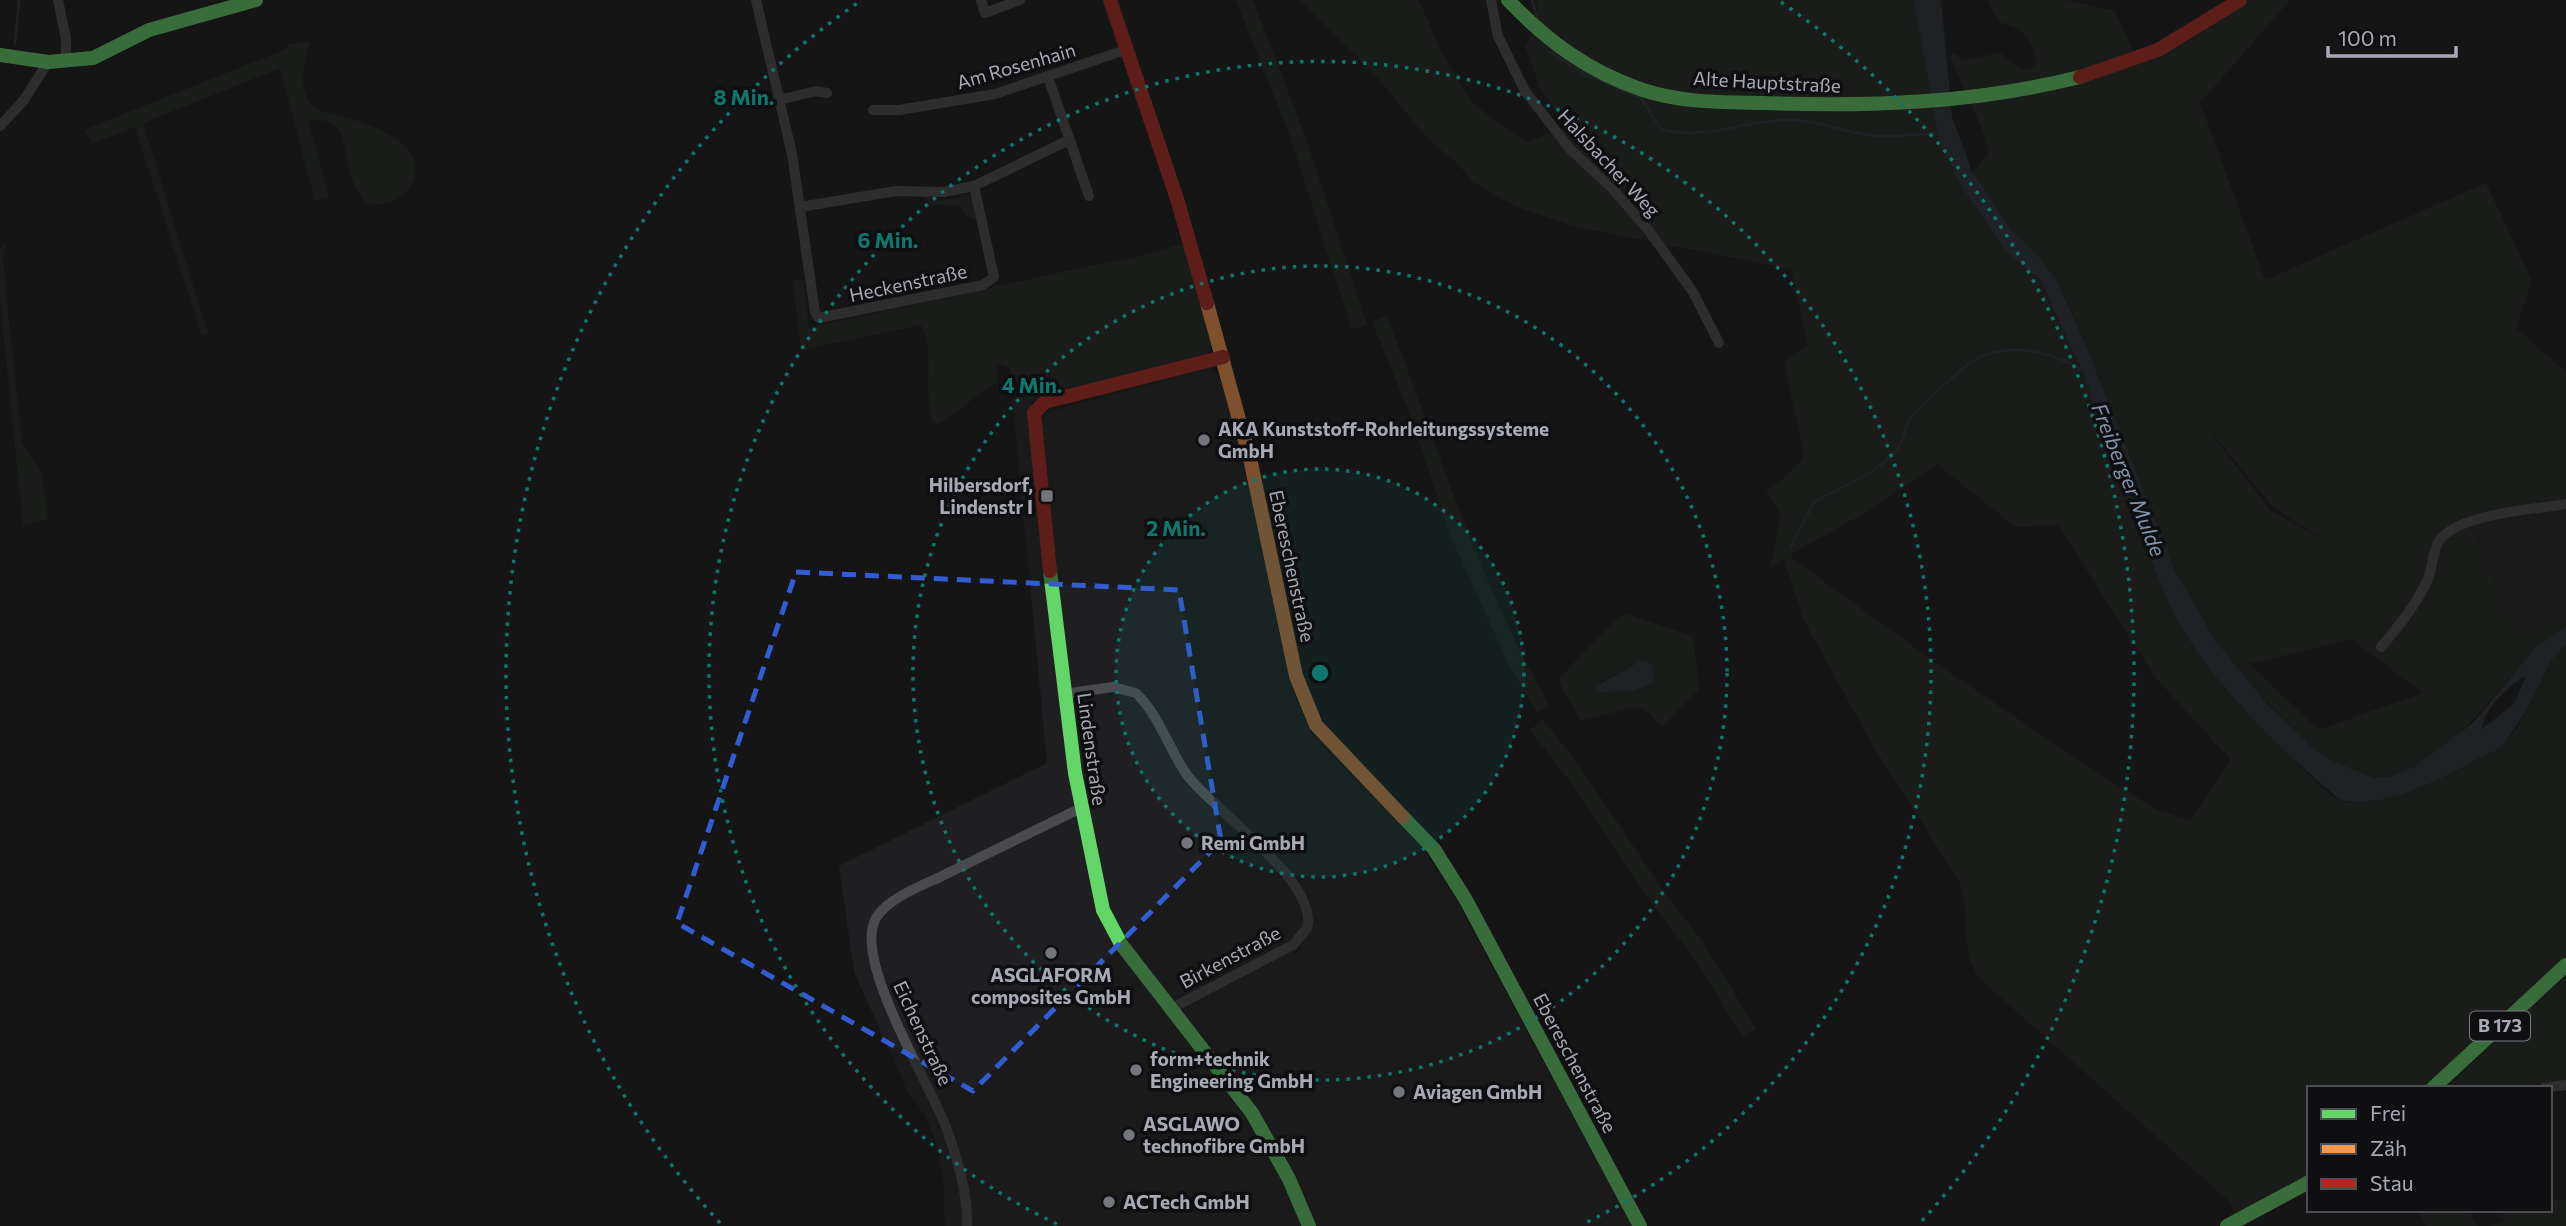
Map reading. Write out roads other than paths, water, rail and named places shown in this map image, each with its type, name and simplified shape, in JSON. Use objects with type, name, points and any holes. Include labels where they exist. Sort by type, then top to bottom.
[{"type":"street","points":[[58,0],[66,39],[66,62]]},
{"type":"street","points":[[0,55],[48,62],[93,58],[149,30],[256,0]]},
{"type":"street","points":[[756,0],[792,154],[800,207],[895,191],[943,192],[974,187],[1069,140]]},
{"type":"street","points":[[981,0],[985,13],[1020,0]]},
{"type":"street","name":"Ebereschenstraße","points":[[1110,0],[1177,199],[1223,357],[1251,463],[1296,676],[1307,708],[1329,740],[1434,849],[1466,900],[1640,1226]]},
{"type":"street","name":"Halsbacher Weg","points":[[1491,0],[1498,36],[1532,101],[1570,149],[1611,187],[1649,231],[1693,292],[1719,343]]},
{"type":"street","name":"Alte Hauptstraße","points":[[1508,0],[1545,40],[1589,68],[1646,92],[1710,102],[1886,106],[1992,97],[2084,77],[2150,54],[2240,0]]},
{"type":"street","name":"Am Rosenhain","points":[[873,110],[881,112],[962,101],[1048,77],[1125,50]]},
{"type":"street","points":[[0,126],[24,100],[48,62]]},
{"type":"street","points":[[1048,77],[1089,196]]},
{"type":"street","points":[[778,100],[816,91],[827,93]]},
{"type":"street","name":"Heckenstraße","points":[[800,207],[815,312],[819,318],[983,285],[994,277],[974,187]]},
{"type":"street","name":"Lindenstraße","points":[[1223,357],[1040,405],[1034,413],[1040,487],[1064,694],[1081,808],[1099,898],[1108,922],[1252,1113],[1289,1179],[1309,1226]]},
{"type":"street","points":[[2381,648],[2408,617],[2428,579],[2437,543],[2445,534],[2469,521],[2566,504]]},
{"type":"street","name":"Birkenstraße","points":[[1064,694],[1113,687],[1136,693],[1197,787],[1259,846],[1292,883],[1305,904],[1307,928],[1293,944],[1172,1008]]},
{"type":"street","name":"Eichenstraße","points":[[967,1226],[964,1194],[953,1147],[929,1085],[887,1002],[876,973],[870,943],[871,928],[877,915],[906,894],[1081,808]]},
{"type":"street","name":"B 173","points":[[2435,1086],[2566,965]]},
{"type":"street","points":[[2227,1226],[2307,1183]]},
{"type":"water","name":"Freiberger Mulde","points":[[1914,0],[1941,0],[1952,117],[1972,172],[2011,230],[2035,253],[2056,279],[2086,345],[2173,567],[2214,639],[2267,704],[2311,746],[2334,762],[2374,778],[2389,777],[2414,767],[2473,723],[2538,645],[2566,627],[2566,645],[2551,662],[2528,707],[2504,744],[2448,775],[2411,791],[2373,801],[2355,802],[2339,799],[2256,723],[2219,681],[2177,619],[2154,567],[2130,496],[2123,489],[2084,375],[2041,280],[2005,250],[1962,187],[1939,141]],"holes":[[[2526,676],[2514,704],[2482,729],[2483,721],[2498,698]]]},
{"type":"water","points":[[1641,661],[1651,664],[1654,683],[1631,691],[1599,692],[1594,687]]},
{"type":"waterway","points":[[15,44],[19,0]]},
{"type":"waterway","points":[[1532,0],[1538,20]]},
{"type":"waterway","points":[[1548,51],[1587,75],[1640,97],[1661,129],[1695,133],[1789,120],[1878,136],[1939,133]]},
{"type":"waterway","points":[[1791,546],[1814,502],[1872,472],[1897,451],[1907,422],[1952,377],[1980,357],[2006,350],[2033,351],[2083,370]]},
{"type":"place","name":"AKA Kunststoff-Rohrleitungssysteme GmbH","points":[[1204,440]]},
{"type":"place","name":"Hilbersdorf, Lindenstr I","points":[[1047,496]]},
{"type":"place","name":"Remi GmbH","points":[[1187,843]]},
{"type":"place","name":"ASGLAFORM composites GmbH","points":[[1051,953]]},
{"type":"place","name":"form+technik Engineering GmbH","points":[[1136,1070]]},
{"type":"place","name":"Aviagen GmbH","points":[[1399,1092]]},
{"type":"place","name":"ASGLAWO technofibre GmbH","points":[[1129,1135]]},
{"type":"place","name":"ACTech GmbH","points":[[1109,1202]]}]
